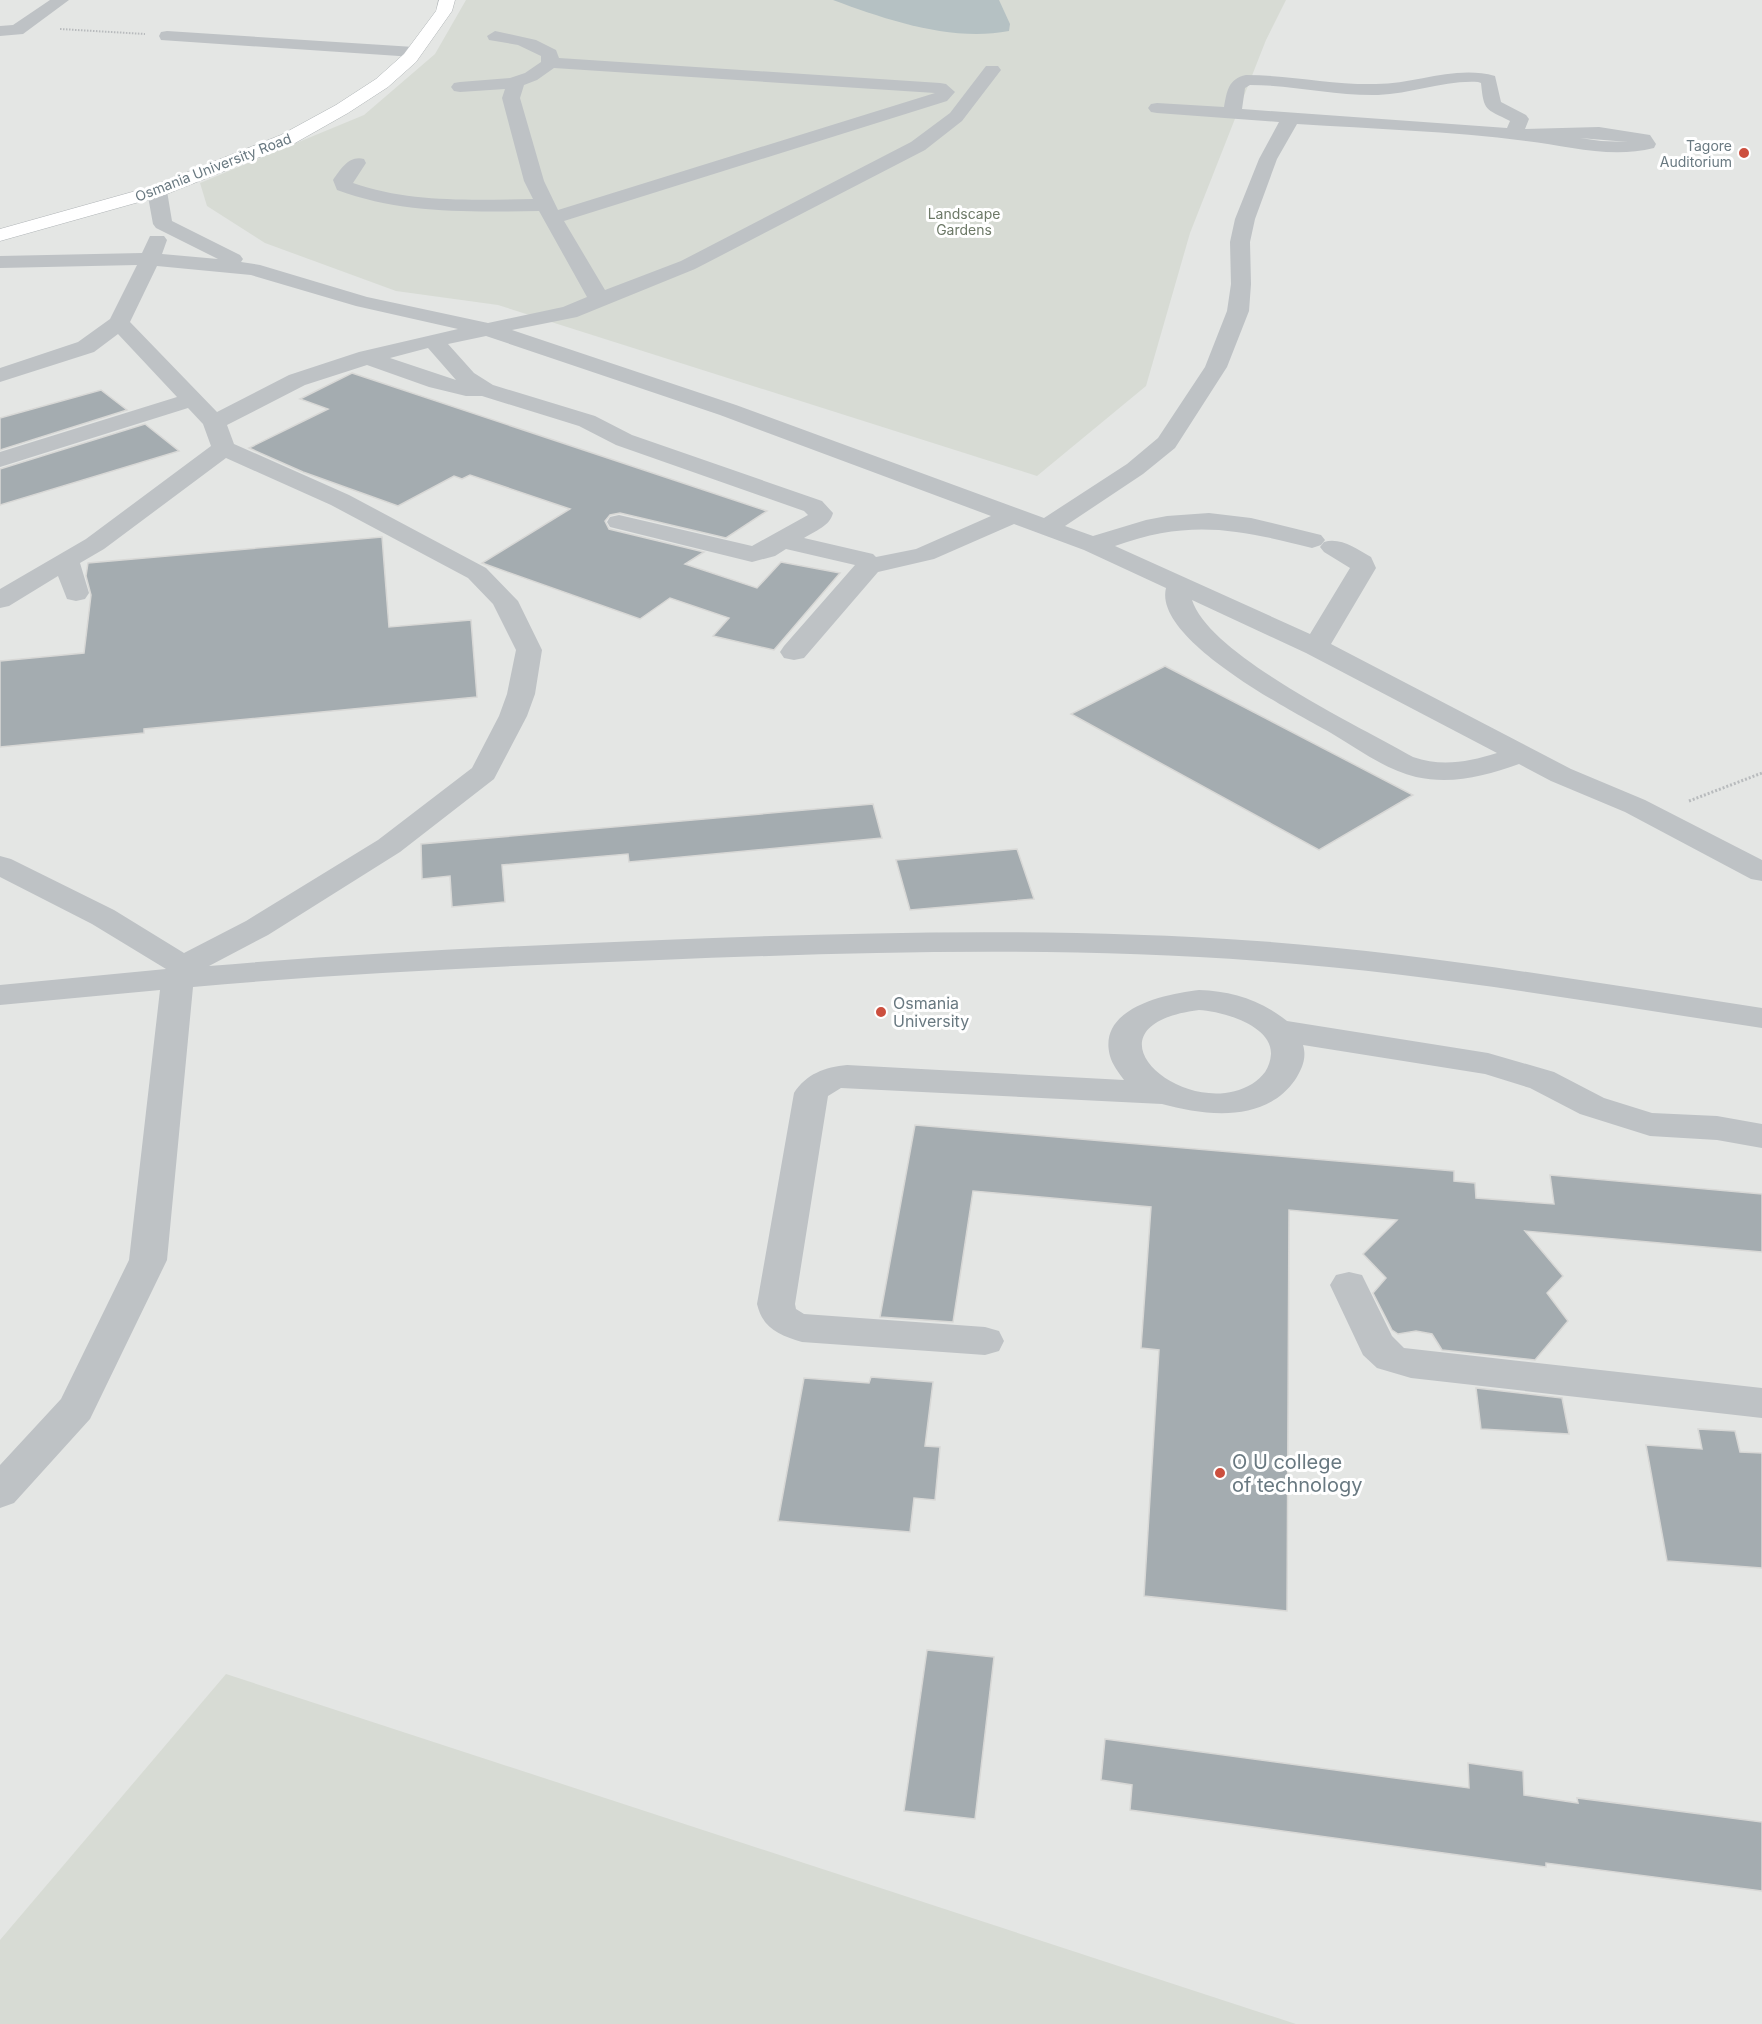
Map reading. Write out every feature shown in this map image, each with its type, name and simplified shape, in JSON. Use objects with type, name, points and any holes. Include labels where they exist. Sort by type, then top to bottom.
[{"type":"main road","name":"Osmania University Road","points":[[0,235],[156,191],[288,139],[342,109],[382,83],[414,52],[444,11],[447,0]]},
{"type":"street","points":[[0,29],[14,31],[23,27],[45,4]]},
{"type":"street","points":[[0,29],[45,4]]},
{"type":"street","points":[[167,36],[414,52]]},
{"type":"street","points":[[495,36],[520,39],[540,45],[550,54],[545,67]]},
{"type":"street","points":[[460,87],[492,86],[516,81],[545,67],[944,94],[973,94]]},
{"type":"street","points":[[214,422],[297,380],[367,357],[433,340],[569,312],[688,265],[918,146],[956,117],[992,70]]},
{"type":"street","points":[[1232,114],[1237,86],[1246,80],[1376,90],[1422,86],[1473,76],[1489,80],[1492,105],[1520,119],[1520,134]]},
{"type":"street","points":[[516,81],[511,98],[534,181],[548,212],[599,300]]},
{"type":"street","points":[[357,163],[343,180],[344,186],[374,197],[548,212],[944,94]]},
{"type":"street","points":[[1157,108],[1520,134],[1601,147],[1622,148],[1647,144],[1643,139],[1608,134],[1569,132],[1520,134]]},
{"type":"street","points":[[1047,527],[1135,470],[1167,443],[1216,367],[1238,311],[1241,284],[1240,242],[1245,219],[1268,159],[1291,118]]},
{"type":"street","points":[[0,375],[86,348],[119,323],[150,259],[163,224],[156,191]]},
{"type":"street","points":[[163,224],[253,269],[363,302],[483,328],[728,410],[1093,545],[1316,647],[1561,775],[1652,815],[1762,872]]},
{"type":"street","points":[[0,262],[150,259],[253,269]]},
{"type":"street","points":[[119,323],[214,422],[224,448],[339,500],[477,573],[505,601],[529,650],[521,694],[513,716],[484,773],[389,846],[181,972]]},
{"type":"street","points":[[433,340],[466,378],[485,390],[588,421],[624,440],[819,510],[820,518],[760,553],[742,553],[619,522]]},
{"type":"street","points":[[367,357],[424,378],[470,390],[485,390]]},
{"type":"street","points":[[0,460],[193,399]]},
{"type":"street","points":[[0,600],[95,544],[224,448]]},
{"type":"street","points":[[794,652],[870,566],[906,560],[925,554],[1014,515]]},
{"type":"street","points":[[1093,545],[1147,527],[1207,521],[1247,523],[1323,544],[1362,562],[1363,568],[1316,647]]},
{"type":"street","points":[[782,541],[864,559],[870,566]]},
{"type":"street","points":[[67,561],[76,593]]},
{"type":"street","points":[[1180,585],[1176,590],[1176,598],[1182,610],[1196,627],[1249,675],[1403,763],[1422,771],[1436,773],[1467,772],[1521,754]]},
{"type":"street","points":[[0,864],[104,916],[181,972]]},
{"type":"street","points":[[0,995],[181,972],[846,941],[1135,944],[1363,960],[1762,1018]]},
{"type":"street","points":[[1211,948],[1216,1000]]},
{"type":"street","points":[[0,1492],[76,1408],[148,1260],[181,972]]},
{"type":"street","points":[[984,1341],[802,1328],[787,1323],[778,1314],[776,1304],[811,1093],[819,1084],[834,1077],[847,1076],[1163,1093],[1190,1101],[1219,1104],[1244,1100],[1266,1091],[1281,1078],[1288,1062],[1287,1046],[1278,1030],[1261,1016],[1240,1006],[1216,1000],[1190,999],[1166,1004],[1144,1013],[1130,1027],[1124,1044],[1128,1063],[1141,1079],[1163,1093]]},
{"type":"street","points":[[1278,1030],[1488,1064],[1542,1080],[1592,1106],[1650,1124],[1717,1128],[1762,1136]]},
{"type":"street","points":[[1349,1286],[1377,1345],[1390,1358],[1412,1364],[1762,1403]]},
{"type":"path","points":[[23,27],[167,36]]},
{"type":"path","points":[[1652,815],[1762,773]]},
{"type":"shaded area","name":"Osmania University","points":[[0,0],[1762,0],[1762,2024],[0,2024]]},
{"type":"shaded area","points":[[833,0],[999,0],[1010,24],[1009,31],[965,34],[919,27]]},
{"type":"green space","name":"Landscape Gardens","points":[[466,0],[1286,0],[1266,40],[1190,233],[1146,386],[1037,476],[498,305],[396,291],[265,243],[207,206],[200,183],[364,115],[435,54]]},
{"type":"green space","points":[[226,1674],[1296,2024],[0,2024],[0,1940]]},
{"type":"building","points":[[352,373],[767,511],[726,538],[620,513],[610,515],[605,521],[609,529],[704,552],[685,564],[757,588],[781,562],[840,573],[774,650],[713,636],[729,618],[670,598],[640,619],[482,563],[570,509],[470,475],[462,479],[454,476],[398,506],[303,472],[249,448],[328,409],[300,399]]},
{"type":"building","points":[[101,390],[127,410],[0,450],[0,418]]},
{"type":"building","points":[[145,424],[179,451],[0,505],[0,469]]},
{"type":"building","points":[[382,537],[389,627],[471,620],[477,697],[144,729],[144,733],[0,747],[0,661],[84,653],[91,595],[86,576],[88,563]]},
{"type":"building","points":[[1165,666],[1413,795],[1319,850],[1071,714]]},
{"type":"building","points":[[873,804],[882,838],[629,862],[628,854],[502,865],[505,902],[452,907],[450,876],[422,879],[421,844]]},
{"type":"building","points":[[1017,849],[1034,899],[910,910],[896,860]]},
{"type":"building","name":"O U college of technology","points":[[915,1125],[1454,1171],[1454,1181],[1475,1183],[1476,1198],[1554,1204],[1550,1175],[1762,1194],[1762,1252],[1525,1231],[1563,1276],[1547,1293],[1568,1321],[1535,1360],[1442,1350],[1432,1334],[1416,1331],[1398,1334],[1392,1330],[1373,1293],[1386,1278],[1363,1254],[1397,1220],[1289,1210],[1287,1611],[1144,1596],[1159,1350],[1141,1348],[1151,1207],[973,1191],[953,1322],[880,1317]]},
{"type":"building","points":[[871,1377],[933,1382],[925,1446],[940,1447],[935,1500],[914,1498],[910,1532],[778,1521],[804,1378],[869,1383]]},
{"type":"building","points":[[1476,1388],[1562,1398],[1569,1434],[1481,1429]]},
{"type":"building","points":[[1698,1429],[1735,1431],[1740,1452],[1762,1453],[1762,1568],[1667,1561],[1646,1445],[1702,1449]]},
{"type":"building","points":[[927,1650],[994,1657],[975,1819],[904,1811]]},
{"type":"building","points":[[1105,1739],[1469,1788],[1468,1763],[1523,1771],[1524,1795],[1578,1803],[1577,1798],[1762,1822],[1762,1891],[1546,1863],[1546,1867],[1130,1810],[1132,1785],[1101,1780]]},
{"type":"place","name":"Tagore Auditorium","points":[[1744,153]]},
{"type":"place","name":"Osmania University","points":[[881,1012]]},
{"type":"place","name":"O U college of technology","points":[[1220,1473]]}]
